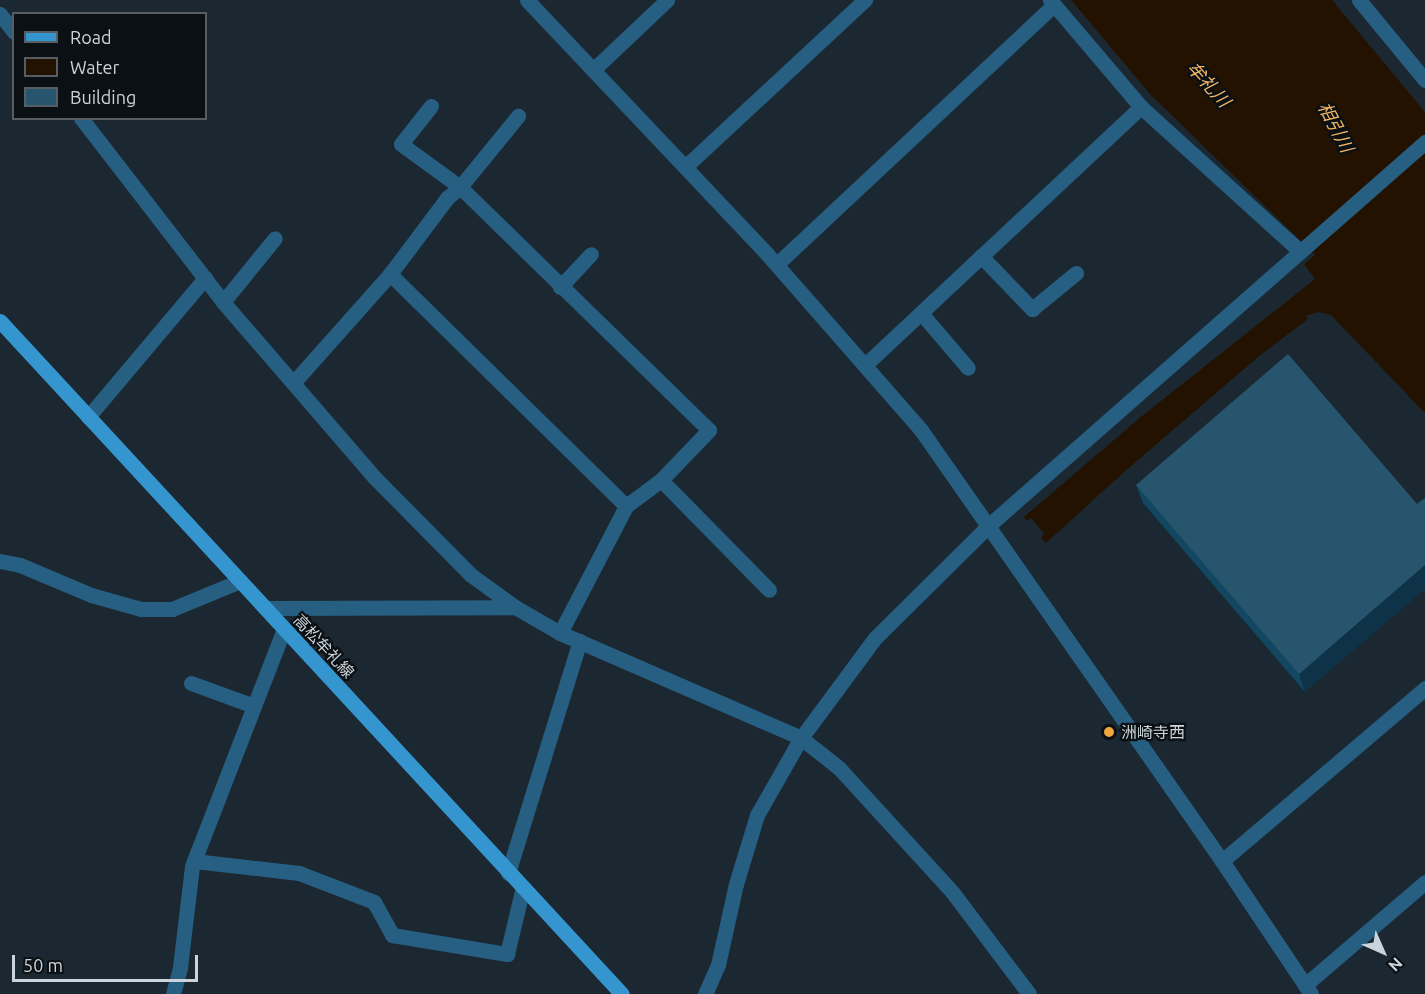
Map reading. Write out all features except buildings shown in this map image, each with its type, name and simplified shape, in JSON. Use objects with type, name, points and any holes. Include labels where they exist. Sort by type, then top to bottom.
[{"type":"main road","name":"高松牟礼線","points":[[0,321],[622,994]]},
{"type":"street","points":[[527,0],[777,264],[921,430],[1222,861],[1308,990],[1425,882]]},
{"type":"street","points":[[593,70],[667,0]]},
{"type":"street","points":[[685,167],[865,0]]},
{"type":"street","points":[[1359,0],[1425,80]]},
{"type":"street","points":[[777,264],[1052,2],[1140,107],[1304,248]]},
{"type":"street","points":[[0,14],[12,29]]},
{"type":"street","points":[[431,106],[401,144],[460,187],[709,430],[662,480],[626,506],[560,633]]},
{"type":"street","points":[[865,365],[1140,107]]},
{"type":"street","points":[[293,383],[390,274],[447,198],[460,187],[518,116]]},
{"type":"street","points":[[83,120],[223,302],[375,478],[471,575],[515,607],[560,633],[801,738],[839,768],[953,893],[1029,994]]},
{"type":"street","points":[[705,994],[717,965],[735,884],[757,815],[801,738],[874,638],[988,526],[1425,142]]},
{"type":"street","points":[[223,302],[275,238]]},
{"type":"street","points":[[560,286],[591,254]]},
{"type":"street","points":[[981,256],[1032,309],[1076,273]]},
{"type":"street","points":[[390,274],[626,506]]},
{"type":"street","points":[[88,417],[205,278]]},
{"type":"street","points":[[921,313],[968,368]]},
{"type":"street","points":[[662,480],[769,590]]},
{"type":"street","points":[[0,561],[20,565],[91,595],[141,609],[172,609],[240,581]]},
{"type":"street","points":[[265,608],[515,607]]},
{"type":"street","points":[[173,994],[194,861],[284,629]]},
{"type":"street","points":[[508,873],[580,641]]},
{"type":"street","points":[[191,683],[254,706]]},
{"type":"street","points":[[1222,861],[1425,688]]},
{"type":"street","points":[[194,861],[299,873],[374,902],[392,935],[507,954],[523,887]]},
{"type":"water","points":[[1071,0],[1332,0],[1425,112],[1425,413],[1331,315],[1318,312],[1306,316],[1308,319],[1259,356],[1123,473],[1046,543],[1041,538],[1044,533],[1031,518],[1027,521],[1024,517],[1142,416],[1315,279],[1304,264],[1315,255],[1150,94]]},
{"type":"place","name":"洲崎寺西","points":[[1109,732]]},
{"type":"water label","name":"牟礼川","points":[[1209,84]]},
{"type":"water label","name":"相引川","points":[[1336,127]]}]
